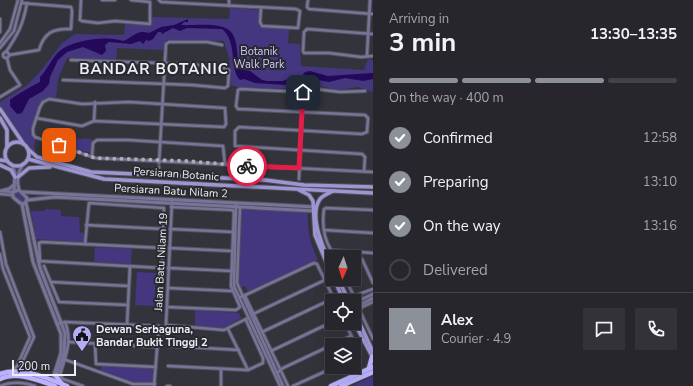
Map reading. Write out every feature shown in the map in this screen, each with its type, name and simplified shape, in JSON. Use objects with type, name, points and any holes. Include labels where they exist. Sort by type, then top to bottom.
[{"type":"main road","points":[[0,109],[28,149],[28,160],[23,164],[12,165],[8,161],[6,148],[8,130],[0,118]]},
{"type":"main road","points":[[0,153],[16,142],[23,143]]},
{"type":"main road","name":"Persiaran Botanic","points":[[28,149],[37,156],[86,171],[260,180],[293,184],[373,187]]},
{"type":"main road","points":[[0,160],[8,161]]},
{"type":"main road","name":"Persiaran Botanic","points":[[28,160],[100,178],[195,185],[334,190],[373,193]]},
{"type":"main road","points":[[0,165],[11,170],[17,177],[29,168],[59,167]]},
{"type":"main road","points":[[195,176],[191,180],[195,185]]},
{"type":"main road","points":[[259,188],[264,184],[260,180]]},
{"type":"main road","points":[[297,189],[309,196],[315,209]]},
{"type":"main road","points":[[325,252],[313,230],[315,209],[321,198],[334,190]]},
{"type":"main road","points":[[361,328],[373,356],[372,370]]},
{"type":"main road","points":[[358,330],[373,356]]},
{"type":"main road","points":[[331,386],[372,370]]},
{"type":"main road","points":[[341,386],[372,370]]},
{"type":"main road","points":[[0,374],[10,371],[23,373],[44,378],[53,384]]},
{"type":"main road","points":[[44,378],[55,375],[65,385]]},
{"type":"main road","points":[[0,379],[8,376],[27,377],[53,384],[65,385]]},
{"type":"street","points":[[0,42],[10,29],[18,0]]},
{"type":"street","points":[[81,0],[80,20],[91,23],[115,21],[149,24],[151,3],[149,1],[131,0]]},
{"type":"street","points":[[102,0],[115,0]]},
{"type":"street","points":[[159,0],[161,2],[299,9],[299,26],[297,29],[262,26],[261,8]]},
{"type":"street","points":[[229,0],[229,6]]},
{"type":"street","points":[[308,0],[307,7],[309,9],[373,14]]},
{"type":"street","points":[[367,55],[370,0]]},
{"type":"street","points":[[0,48],[8,41],[14,31],[22,2],[26,4],[71,7],[71,29],[57,28],[49,32],[42,41],[38,50],[9,55],[7,58],[10,70],[20,85],[0,97]]},
{"type":"street","points":[[0,58],[16,38],[23,22],[26,4]]},
{"type":"street","points":[[0,19],[0,32]]},
{"type":"street","points":[[373,34],[307,29],[304,32],[304,53],[329,53],[361,57],[367,55],[373,56]]},
{"type":"street","points":[[159,161],[165,47],[169,42],[207,42],[222,45]]},
{"type":"street","points":[[6,52],[9,55]]},
{"type":"street","points":[[3,56],[7,58]]},
{"type":"street","points":[[63,80],[225,88],[228,86],[227,68],[164,63],[71,60]]},
{"type":"street","points":[[364,171],[364,157],[362,154],[300,149],[237,147],[234,136],[236,129],[239,127],[362,134],[367,132],[368,124],[368,118],[365,115],[238,109],[236,106],[240,88],[303,92],[308,88],[340,92],[365,91]]},
{"type":"street","points":[[303,92],[299,179],[304,184]]},
{"type":"street","points":[[36,118],[82,126],[94,121],[224,127],[226,124],[225,108],[95,102],[82,104],[52,99],[46,100],[40,107],[36,118],[33,132],[36,137],[95,158],[120,160],[126,158],[372,172]]},
{"type":"street","points":[[94,121],[95,102]]},
{"type":"street","points":[[92,156],[93,143],[96,140],[160,142],[223,146],[225,164]]},
{"type":"street","points":[[13,193],[14,185],[23,164]]},
{"type":"street","points":[[12,165],[26,202],[39,262],[61,323],[61,349],[53,384]]},
{"type":"street","points":[[148,175],[157,173],[159,169],[167,176]]},
{"type":"street","points":[[293,184],[299,179]]},
{"type":"street","points":[[0,192],[9,189],[14,185]]},
{"type":"street","name":"Persiaran Batu Nilam 2","points":[[13,193],[21,191],[81,197],[172,203],[315,209]]},
{"type":"street","points":[[0,192],[13,193],[26,202],[33,262],[61,323],[69,332],[66,360],[60,375],[61,378],[83,386]]},
{"type":"street","name":"Persiaran Batu Nilam 2","points":[[26,202],[47,197],[81,197]]},
{"type":"street","points":[[39,262],[162,268],[164,209],[162,207],[90,203],[88,204],[85,244]]},
{"type":"street","points":[[172,203],[233,210],[232,251],[237,284],[283,386]]},
{"type":"street","name":"Jalan Batu Nilam 19","points":[[172,203],[166,326],[228,329]]},
{"type":"street","points":[[167,307],[240,309],[232,291],[238,205]]},
{"type":"street","points":[[373,210],[324,209],[323,230],[330,248],[336,251],[373,253]]},
{"type":"street","points":[[86,225],[164,229]]},
{"type":"street","points":[[170,229],[233,232]]},
{"type":"street","points":[[323,230],[373,233]]},
{"type":"street","points":[[0,232],[3,261],[30,337],[17,366],[10,371]]},
{"type":"street","points":[[39,262],[39,243],[163,248]]},
{"type":"street","points":[[169,248],[232,251]]},
{"type":"street","points":[[0,254],[34,337],[20,367],[20,370],[23,373]]},
{"type":"street","points":[[361,259],[373,283]]},
{"type":"street","points":[[242,297],[314,263],[317,264],[325,280],[254,314]]},
{"type":"street","points":[[44,266],[52,282],[58,301],[61,303],[128,305]]},
{"type":"street","points":[[127,325],[130,266]]},
{"type":"street","points":[[168,268],[234,271]]},
{"type":"street","points":[[368,273],[373,273]]},
{"type":"street","points":[[52,282],[129,286]]},
{"type":"street","points":[[349,286],[354,296],[373,289]]},
{"type":"street","points":[[168,288],[232,291]]},
{"type":"street","points":[[361,300],[373,294]]},
{"type":"street","points":[[242,297],[254,314],[288,386]]},
{"type":"street","points":[[168,366],[248,370],[264,362],[247,319],[242,297]]},
{"type":"street","points":[[361,304],[373,298]]},
{"type":"street","points":[[373,302],[362,307],[360,312],[373,338]]},
{"type":"street","points":[[262,332],[325,304]]},
{"type":"street","points":[[247,319],[228,329],[248,370]]},
{"type":"street","points":[[247,319],[280,386]]},
{"type":"street","points":[[61,323],[159,326],[155,385],[133,384],[66,360]]},
{"type":"street","points":[[271,351],[325,325]]},
{"type":"street","points":[[257,329],[255,330],[257,337]]},
{"type":"street","points":[[276,369],[281,369],[351,336],[348,330]]},
{"type":"street","points":[[68,342],[157,347]]},
{"type":"street","points":[[95,344],[96,364],[156,368]]},
{"type":"street","points":[[169,346],[239,350]]},
{"type":"street","points":[[269,362],[278,374]]},
{"type":"street","points":[[221,369],[221,386]]},
{"type":"street","points":[[278,374],[281,369]]},
{"type":"street","points":[[293,386],[325,372]]},
{"type":"street","points":[[0,386],[11,382],[27,383],[35,386]]},
{"type":"green space","name":"Botanik Walk Park","points":[[230,8],[259,10],[259,27],[289,30],[288,43],[300,44],[301,66],[364,70],[368,59],[373,60],[373,92],[358,87],[339,90],[319,86],[299,89],[237,87],[231,85],[229,58],[224,41],[166,40],[163,50],[117,48],[116,60],[67,58],[58,79],[56,97],[43,100],[30,133],[36,139],[34,146],[36,155],[29,149],[0,107],[0,102],[27,85],[39,73],[62,43],[75,34],[124,35],[125,24],[151,25],[152,17],[229,19]]},
{"type":"green space","points":[[68,138],[92,139],[91,153],[65,146]]},
{"type":"green space","points":[[18,192],[25,197],[25,201],[22,202],[14,195]]},
{"type":"green space","points":[[45,209],[61,210],[61,216],[79,217],[80,232],[84,233],[83,242],[36,239],[31,211],[45,211]]},
{"type":"green space","points":[[242,209],[308,212],[310,236],[318,260],[248,292],[245,286],[239,289],[238,278]]},
{"type":"green space","points":[[95,247],[132,249],[131,264],[94,262]]},
{"type":"green space","points":[[137,272],[156,273],[154,306],[135,305]]},
{"type":"green space","points":[[195,310],[239,313],[241,318],[224,328],[195,326]]},
{"type":"green space","points":[[102,366],[154,368],[153,382],[135,383],[100,370]]},
{"type":"green space","points":[[373,376],[373,386],[352,386]]},
{"type":"shaded area","points":[[188,19],[188,22],[184,22],[181,25],[215,25],[228,29],[234,36],[239,69],[250,71],[262,80],[283,81],[294,77],[299,79],[305,72],[310,71],[328,76],[373,73],[373,79],[363,81],[345,78],[329,82],[307,78],[301,83],[296,81],[292,84],[287,83],[286,85],[255,83],[244,79],[240,80],[235,69],[230,41],[227,34],[222,29],[187,28],[180,31],[173,28],[162,34],[161,32],[158,32],[153,39],[149,41],[146,40],[143,44],[140,41],[131,44],[109,42],[105,45],[106,51],[102,55],[83,47],[67,52],[58,60],[50,77],[49,84],[43,91],[29,99],[22,113],[17,114],[10,106],[10,100],[40,82],[40,77],[55,56],[67,46],[82,41],[109,38],[123,41],[138,33],[149,33],[161,27],[174,25]]},
{"type":"way so far","points":[[59,145],[95,158],[187,161],[192,163],[247,166]]},
{"type":"place","name":"Dewan Serbaguna, Bandar Bukit Tinggi 2","points":[[82,352]]},
{"type":"district","name":"BANDAR BOTANIC","points":[[154,69]]},
{"type":"route","points":[[247,166],[299,168],[303,92]]}]
